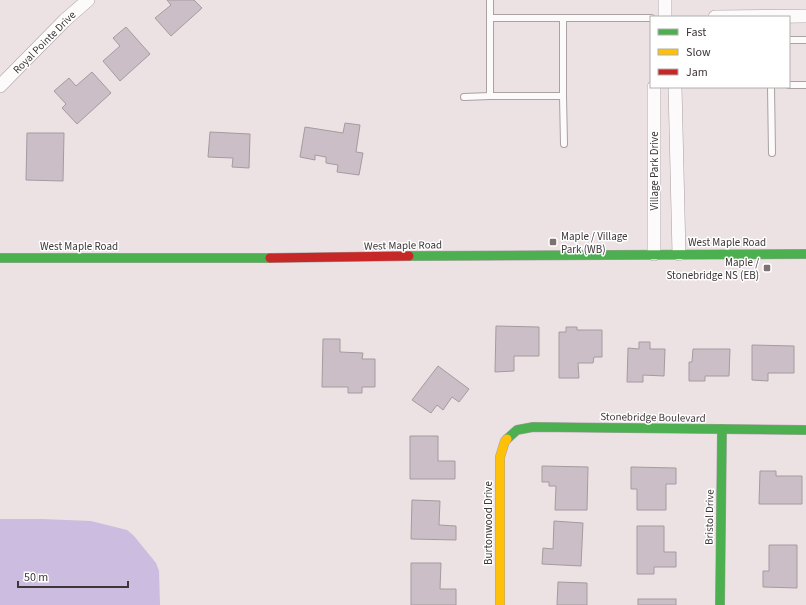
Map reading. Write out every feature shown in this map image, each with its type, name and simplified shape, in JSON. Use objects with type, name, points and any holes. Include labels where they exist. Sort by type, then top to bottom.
[{"type":"main road","name":"West Maple Road","points":[[0,258],[255,258],[806,254]]},
{"type":"main road","name":"Stonebridge Boulevard","points":[[505,441],[517,430],[533,427],[806,430]]},
{"type":"main road","name":"Bristol Drive","points":[[720,605],[722,429]]},
{"type":"main road","name":"Burtonwood Drive","points":[[500,605],[500,457],[505,441]]},
{"type":"street","name":"Royal Pointe Drive","points":[[0,86],[65,20],[88,0]]},
{"type":"street","points":[[665,0],[666,16]]},
{"type":"street","points":[[790,16],[806,16]]},
{"type":"street","name":"Village Park Drive","points":[[654,88],[654,254]]},
{"type":"street","name":"Village Park Drive","points":[[675,88],[679,254]]},
{"type":"lane","points":[[490,0],[490,96]]},
{"type":"lane","points":[[490,18],[650,18]]},
{"type":"lane","points":[[563,18],[564,144]]},
{"type":"lane","points":[[790,40],[806,40]]},
{"type":"lane","points":[[790,86],[806,85]]},
{"type":"lane","points":[[771,88],[772,152]]},
{"type":"lane","points":[[464,97],[563,96]]},
{"type":"shaded area","points":[[0,519],[91,521],[127,530],[134,536],[156,563],[159,571],[160,605],[0,605]]},
{"type":"building","points":[[167,0],[194,0],[202,8],[171,36],[155,18],[171,5]]},
{"type":"building","points":[[126,27],[150,54],[120,81],[103,61],[120,46],[113,38]]},
{"type":"building","points":[[92,72],[111,93],[77,124],[62,108],[66,104],[54,91],[69,78],[76,86]]},
{"type":"building","points":[[345,123],[360,125],[356,152],[363,153],[359,175],[337,172],[338,165],[326,163],[326,157],[315,155],[315,160],[300,157],[305,127],[343,133]]},
{"type":"building","points":[[210,132],[250,134],[249,168],[232,167],[233,158],[208,157]]},
{"type":"building","points":[[27,133],[64,133],[63,181],[26,180]]},
{"type":"building","points":[[496,326],[539,327],[539,356],[514,356],[514,371],[495,372]]},
{"type":"building","points":[[566,327],[577,327],[577,330],[602,330],[602,357],[594,357],[593,363],[578,363],[579,378],[559,378],[559,332],[566,332]]},
{"type":"building","points":[[323,339],[340,339],[340,352],[363,353],[362,359],[375,359],[375,387],[362,387],[362,393],[348,393],[348,387],[322,387]]},
{"type":"building","points":[[639,342],[650,342],[650,349],[665,349],[664,376],[643,375],[643,382],[627,382],[628,348],[639,349]]},
{"type":"building","points":[[752,345],[794,346],[794,373],[768,373],[768,381],[752,380]]},
{"type":"building","points":[[693,349],[730,349],[729,376],[705,376],[705,381],[689,381],[689,362],[692,362]]},
{"type":"building","points":[[438,366],[469,389],[459,402],[452,397],[443,410],[437,405],[431,413],[412,400]]},
{"type":"building","points":[[410,436],[438,436],[438,461],[455,461],[455,479],[410,479]]},
{"type":"building","points":[[542,466],[588,467],[587,510],[555,510],[556,486],[549,486],[549,482],[542,482]]},
{"type":"building","points":[[631,467],[676,468],[676,484],[666,484],[666,510],[637,510],[637,489],[631,489]]},
{"type":"building","points":[[760,471],[776,471],[776,476],[802,476],[802,504],[759,504]]},
{"type":"building","points":[[412,500],[440,501],[439,525],[456,526],[456,540],[411,539]]},
{"type":"building","points":[[554,521],[583,523],[581,566],[542,564],[543,548],[553,549]]},
{"type":"building","points":[[637,526],[664,526],[664,552],[676,552],[676,567],[654,567],[654,574],[637,574]]},
{"type":"building","points":[[769,545],[797,545],[797,588],[763,587],[763,571],[769,571]]},
{"type":"building","points":[[411,563],[441,563],[440,589],[456,589],[456,605],[411,605]]},
{"type":"building","points":[[558,582],[587,583],[587,605],[557,605]]},
{"type":"building","points":[[638,599],[676,599],[676,605],[638,605]]},
{"type":"traffic: fast","points":[[409,256],[806,254]]},
{"type":"traffic: fast","points":[[0,258],[270,258]]},
{"type":"traffic: fast","points":[[507,439],[517,430],[533,427],[806,430]]},
{"type":"traffic: fast","points":[[720,605],[722,429]]},
{"type":"traffic: slow","points":[[500,605],[500,457],[507,439]]},
{"type":"traffic: jam","points":[[270,258],[409,256]]},
{"type":"place","name":"Maple / Village Park (WB)","points":[[553,242]]},
{"type":"place","name":"Maple / Stonebridge NS (EB)","points":[[767,268]]}]
